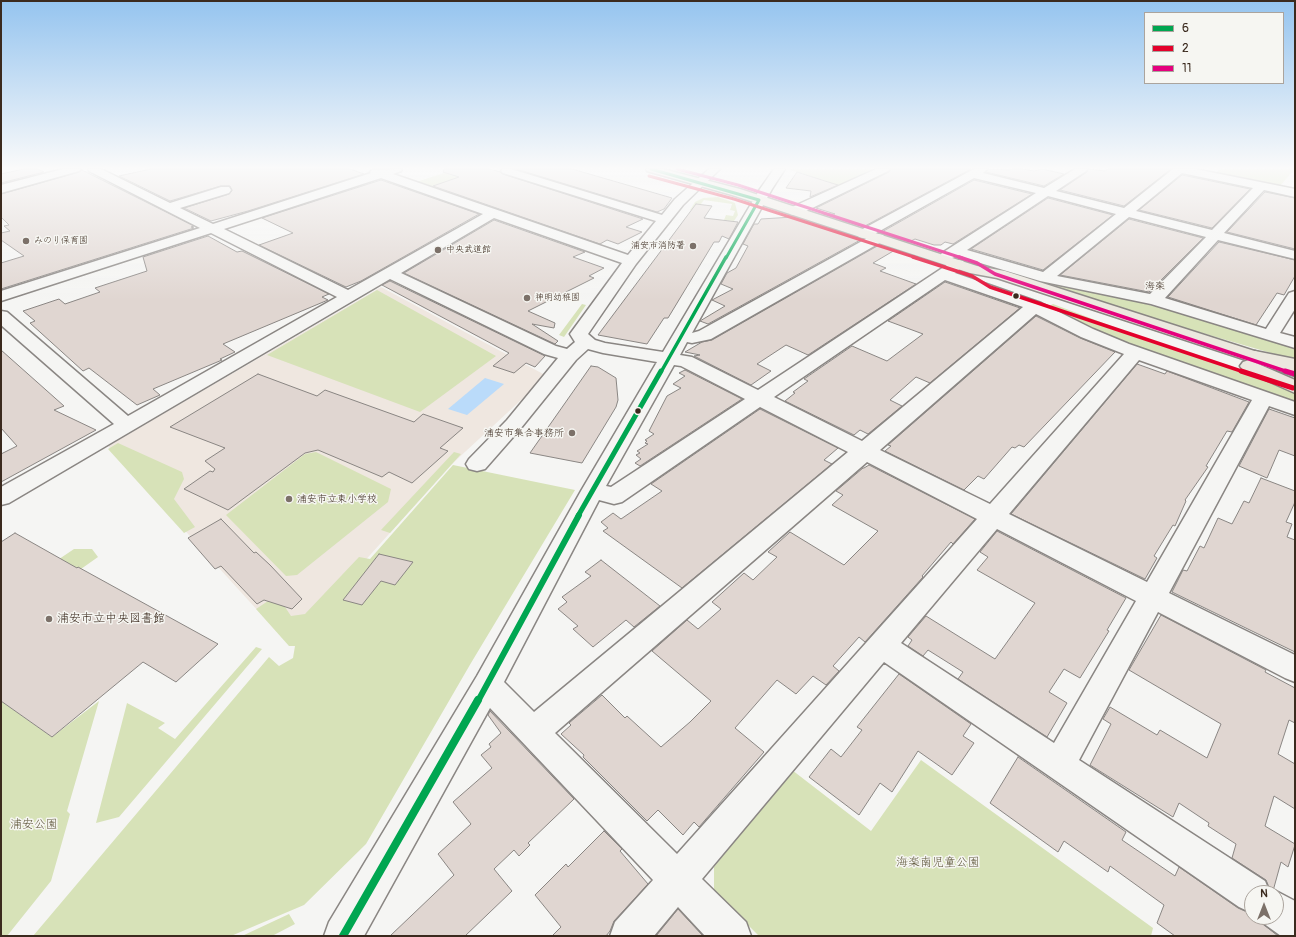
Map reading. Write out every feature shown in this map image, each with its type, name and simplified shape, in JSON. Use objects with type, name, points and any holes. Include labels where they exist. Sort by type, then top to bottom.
[{"type":"main road","points":[[799,213],[955,264],[999,282],[1252,361],[1295,370]]},
{"type":"main road","points":[[1252,361],[1295,365]]},
{"type":"main road","points":[[1252,361],[1295,381]]},
{"type":"main road","points":[[1252,361],[1295,387]]},
{"type":"street","points":[[181,213],[349,297]]},
{"type":"street","points":[[1,296],[260,213]]},
{"type":"street","points":[[1,497],[493,213],[631,261]]},
{"type":"street","points":[[642,213],[665,220]]},
{"type":"street","points":[[670,213],[631,261],[579,334],[581,340],[603,348],[670,358],[686,362],[1295,669]]},
{"type":"street","points":[[343,936],[487,685],[592,491],[670,358],[752,213]]},
{"type":"street","points":[[682,336],[692,338],[705,335],[909,213]]},
{"type":"street","points":[[592,491],[614,496],[955,264],[1019,213]]},
{"type":"street","points":[[1045,278],[1124,213]]},
{"type":"street","points":[[1128,213],[1295,255]]},
{"type":"street","points":[[1154,300],[1236,213]]},
{"type":"street","points":[[955,264],[1045,278],[1154,300],[1295,343]]},
{"type":"street","points":[[955,264],[1007,294],[1036,306],[1087,332],[1135,353],[1295,409]]},
{"type":"street","points":[[390,273],[550,350],[570,356]]},
{"type":"street","points":[[1270,336],[1295,296]]},
{"type":"street","points":[[534,732],[1036,306]]},
{"type":"street","points":[[1,316],[127,425]]},
{"type":"street","points":[[477,464],[514,424],[570,356],[585,342]]},
{"type":"street","points":[[629,936],[1135,353]]},
{"type":"street","points":[[1060,765],[1264,397]]},
{"type":"street","points":[[881,646],[1244,889]]},
{"type":"street","points":[[487,685],[732,936]]},
{"type":"street","points":[[1284,915],[1295,923]]},
{"type":"shaded area","name":"浦安市立東小学校","points":[[381,287],[547,376],[452,464],[289,645],[108,446]]},
{"type":"green space","points":[[734,213],[737,213],[738,215],[734,221],[724,220],[726,215],[733,216]]},
{"type":"green space","points":[[1009,279],[1295,373],[1295,377],[1006,282]]},
{"type":"green space","points":[[1029,279],[1120,297],[1183,314],[1295,349],[1295,360],[1161,321]]},
{"type":"green space","points":[[377,290],[496,356],[420,412],[267,355]]},
{"type":"green space","points":[[582,304],[586,305],[564,337],[559,335]]},
{"type":"green space","points":[[1053,304],[1130,333],[1295,390],[1295,402],[1130,345],[1095,330],[1049,306]]},
{"type":"green space","points":[[118,443],[182,472],[184,479],[174,499],[195,527],[184,533],[108,449]]},
{"type":"green space","points":[[316,452],[391,489],[388,502],[297,575],[286,576],[226,515],[305,454]]},
{"type":"green space","points":[[454,452],[461,454],[390,533],[381,530]]},
{"type":"green space","points":[[453,465],[575,490],[471,663],[366,844],[304,905],[231,936],[33,936],[269,657],[279,666],[293,658],[295,646],[289,646],[256,609],[277,595],[291,616],[305,614],[359,557],[370,559]]},
{"type":"green space","points":[[74,549],[92,549],[98,557],[81,569],[78,567],[46,590],[28,580]]},
{"type":"green space","points":[[256,647],[262,649],[119,817],[96,823],[127,703],[165,723],[158,728],[175,739]]},
{"type":"green space","name":"浦安公園","points":[[1,701],[52,737],[99,701],[67,811],[70,814],[51,881],[7,936],[1,936]]},
{"type":"green space","name":"海楽南児童公園","points":[[921,760],[1153,928],[1151,936],[759,936],[714,891],[714,867],[792,770],[871,831]]},
{"type":"green space","points":[[289,914],[295,924],[272,936],[242,936]]},
{"type":"water","points":[[485,378],[504,384],[467,415],[448,409]]},
{"type":"building","points":[[1,213],[167,213],[194,226],[191,227],[194,228],[1,289],[1,263],[24,256],[1,240],[1,233],[10,231],[4,226],[9,225],[1,217]]},
{"type":"building","points":[[194,213],[242,213],[211,221]]},
{"type":"building","points":[[279,213],[475,213],[479,214],[361,281],[346,287],[259,245],[293,233],[262,218]]},
{"type":"building","points":[[510,213],[623,213],[643,219],[626,227],[642,232],[618,244],[607,240],[600,244]]},
{"type":"building","points":[[689,213],[708,213],[704,218],[738,222],[729,239],[722,236],[719,242],[714,242],[668,318],[664,318],[647,344],[598,335]]},
{"type":"building","points":[[831,213],[890,213],[863,227],[823,214],[835,214]]},
{"type":"building","points":[[916,213],[1002,213],[953,244],[945,242],[941,245],[934,245],[915,239],[909,242],[880,233]]},
{"type":"building","points":[[1026,213],[1104,213],[1113,215],[1043,270],[971,249]]},
{"type":"building","points":[[1150,213],[1227,213],[1212,228]]},
{"type":"building","points":[[1245,213],[1295,213],[1295,249],[1227,232]]},
{"type":"building","points":[[793,217],[862,239],[708,324],[700,321],[725,306],[712,300],[733,289],[721,284],[727,273],[736,268],[748,246],[743,244],[754,224],[758,224],[761,219]]},
{"type":"building","points":[[1129,219],[1203,238],[1149,292],[1060,275]]},
{"type":"building","points":[[494,220],[585,252],[573,257],[604,268],[589,276],[594,278],[528,311],[555,323],[554,328],[532,324],[558,341],[555,344],[404,273]]},
{"type":"building","points":[[208,236],[237,252],[242,251],[329,294],[322,297],[328,300],[223,344],[235,352],[220,359],[222,360],[153,389],[160,395],[137,405],[89,368],[83,371],[30,323],[35,321],[23,311],[59,299],[65,304],[100,292],[95,288],[147,271],[143,257]]},
{"type":"building","points":[[1219,242],[1295,260],[1295,276],[1284,295],[1277,293],[1256,325],[1168,297]]},
{"type":"building","points":[[879,245],[895,250],[873,263],[886,268],[880,271],[916,284],[808,355],[786,345],[757,364],[771,371],[751,385],[694,356],[700,355],[685,352],[702,342],[712,340]]},
{"type":"building","points":[[390,281],[545,356],[535,367],[526,363],[514,373],[493,366],[509,353],[382,285]]},
{"type":"building","points":[[945,282],[1020,308],[930,383],[916,377],[890,400],[902,406],[868,434],[860,430],[854,435],[785,401],[795,393],[793,392],[808,381],[804,379],[852,346],[887,361],[923,334],[888,321]]},
{"type":"building","points":[[1036,316],[1080,338],[1115,352],[1024,447],[1019,445],[1015,448],[1012,447],[984,479],[978,476],[964,490],[885,451],[891,446],[888,445]]},
{"type":"building","points":[[1,350],[64,406],[54,410],[96,430],[1,482],[1,454],[17,446],[1,428]]},
{"type":"building","points":[[1137,364],[1165,374],[1167,371],[1249,402],[1232,432],[1227,431],[1206,466],[1208,467],[1185,500],[1186,501],[1175,526],[1173,525],[1154,556],[1157,558],[1145,579],[1011,514]]},
{"type":"building","name":"浦安市集合事務所","points":[[591,366],[598,367],[616,378],[618,400],[616,407],[582,463],[530,453]]},
{"type":"building","points":[[685,370],[742,399],[640,466],[635,463],[641,459],[636,455],[640,453],[637,451],[648,444],[645,443],[647,441],[645,440],[654,434],[649,431],[667,396],[681,388],[673,384],[685,376],[679,373]]},
{"type":"building","points":[[258,374],[317,396],[325,390],[414,422],[423,414],[463,428],[440,448],[448,451],[412,483],[389,472],[382,477],[318,450],[305,453],[228,510],[184,489],[210,471],[213,472],[215,469],[205,461],[225,448],[170,427]]},
{"type":"building","points":[[760,409],[838,448],[824,460],[832,464],[682,588],[603,531],[608,528],[601,522],[613,513],[621,519],[662,491],[651,484]]},
{"type":"building","points":[[1269,409],[1295,418],[1295,456],[1279,450],[1267,478],[1239,466]]},
{"type":"building","points":[[869,465],[975,519],[953,544],[951,542],[922,576],[923,577],[865,642],[859,637],[833,666],[839,671],[826,685],[813,676],[796,694],[777,680],[735,728],[764,752],[699,827],[694,822],[683,835],[658,810],[647,821],[583,757],[584,755],[561,734],[571,725],[569,723],[602,695],[625,718],[627,716],[661,747],[690,722],[711,701],[652,651],[687,620],[698,629],[721,609],[712,602],[744,573],[753,580],[777,557],[768,552],[790,532],[844,565],[878,531],[832,505],[843,495],[836,491],[863,468]]},
{"type":"building","points":[[1261,478],[1295,491],[1295,502],[1286,522],[1292,524],[1287,537],[1295,540],[1295,652],[1172,592],[1183,570],[1187,571],[1200,546],[1204,548],[1218,518],[1232,524],[1244,501],[1249,503]]},
{"type":"building","points":[[221,519],[254,553],[256,552],[270,565],[302,599],[292,609],[264,600],[257,604],[221,566],[215,569],[188,538]]},
{"type":"building","points":[[997,531],[1126,598],[1107,630],[1109,631],[1080,678],[1064,669],[1049,692],[1067,703],[1047,737],[958,679],[963,672],[928,650],[923,656],[908,646],[912,640],[908,637],[926,616],[995,659],[1035,603],[977,570],[988,557],[980,552]]},
{"type":"building","points":[[15,533],[218,644],[176,682],[143,662],[52,737],[1,701],[1,542]]},
{"type":"building","points":[[379,554],[413,562],[395,585],[381,581],[362,605],[343,600]]},
{"type":"building","points":[[601,560],[660,606],[634,627],[626,620],[593,647],[573,629],[578,626],[558,609],[567,602],[562,597],[591,576],[585,572]]},
{"type":"building","points":[[1161,615],[1266,670],[1265,672],[1295,688],[1295,723],[1289,720],[1278,754],[1295,764],[1295,809],[1274,796],[1265,826],[1295,845],[1288,867],[1281,862],[1275,885],[1268,885],[1266,880],[1232,858],[1236,844],[1208,826],[1209,823],[1179,803],[1173,817],[1090,765],[1111,724],[1103,719],[1110,707],[1157,735],[1160,730],[1207,758],[1221,724],[1129,670]]},
{"type":"building","points":[[899,674],[971,724],[963,736],[974,743],[952,775],[918,751],[892,792],[880,783],[859,815],[809,777],[831,749],[841,757],[862,730],[857,727]]},
{"type":"building","points":[[490,711],[574,799],[528,843],[530,845],[519,856],[514,850],[494,869],[512,891],[465,936],[390,936],[454,875],[438,854],[471,824],[453,802],[492,768],[481,755],[491,747],[489,744],[501,733],[488,715]]},
{"type":"building","points":[[1018,757],[1126,832],[1122,840],[1175,876],[1179,867],[1244,911],[1244,925],[1264,925],[1278,936],[1175,936],[1157,923],[1164,905],[1110,866],[1108,872],[1064,841],[1058,852],[990,803]]},
{"type":"building","points":[[604,831],[622,849],[620,851],[648,884],[614,921],[606,936],[552,936],[561,927],[535,895],[566,864],[568,867]]},
{"type":"building","points":[[678,909],[703,936],[656,936]]},
{"type":"transit line","name":"6","points":[[343,936],[487,685],[592,491],[752,213]]},
{"type":"transit line","name":"2","points":[[776,213],[972,276],[990,287],[1293,388]]},
{"type":"transit line","name":"11","points":[[823,213],[977,263],[995,274],[1295,374]]},
{"type":"place","name":"みのり保育園","points":[[26,241]]},
{"type":"place","name":"浦安市消防署","points":[[693,246]]},
{"type":"place","name":"中央武道館","points":[[438,250]]},
{"type":"place","name":"神明幼稚園","points":[[527,298]]},
{"type":"place","name":"浦安市集合事務所","points":[[572,433]]},
{"type":"place","name":"浦安市立東小学校","points":[[289,499]]},
{"type":"place","name":"浦安市立中央図書館","points":[[49,619]]},
{"type":"district","name":"海楽","points":[[1155,286]]}]
